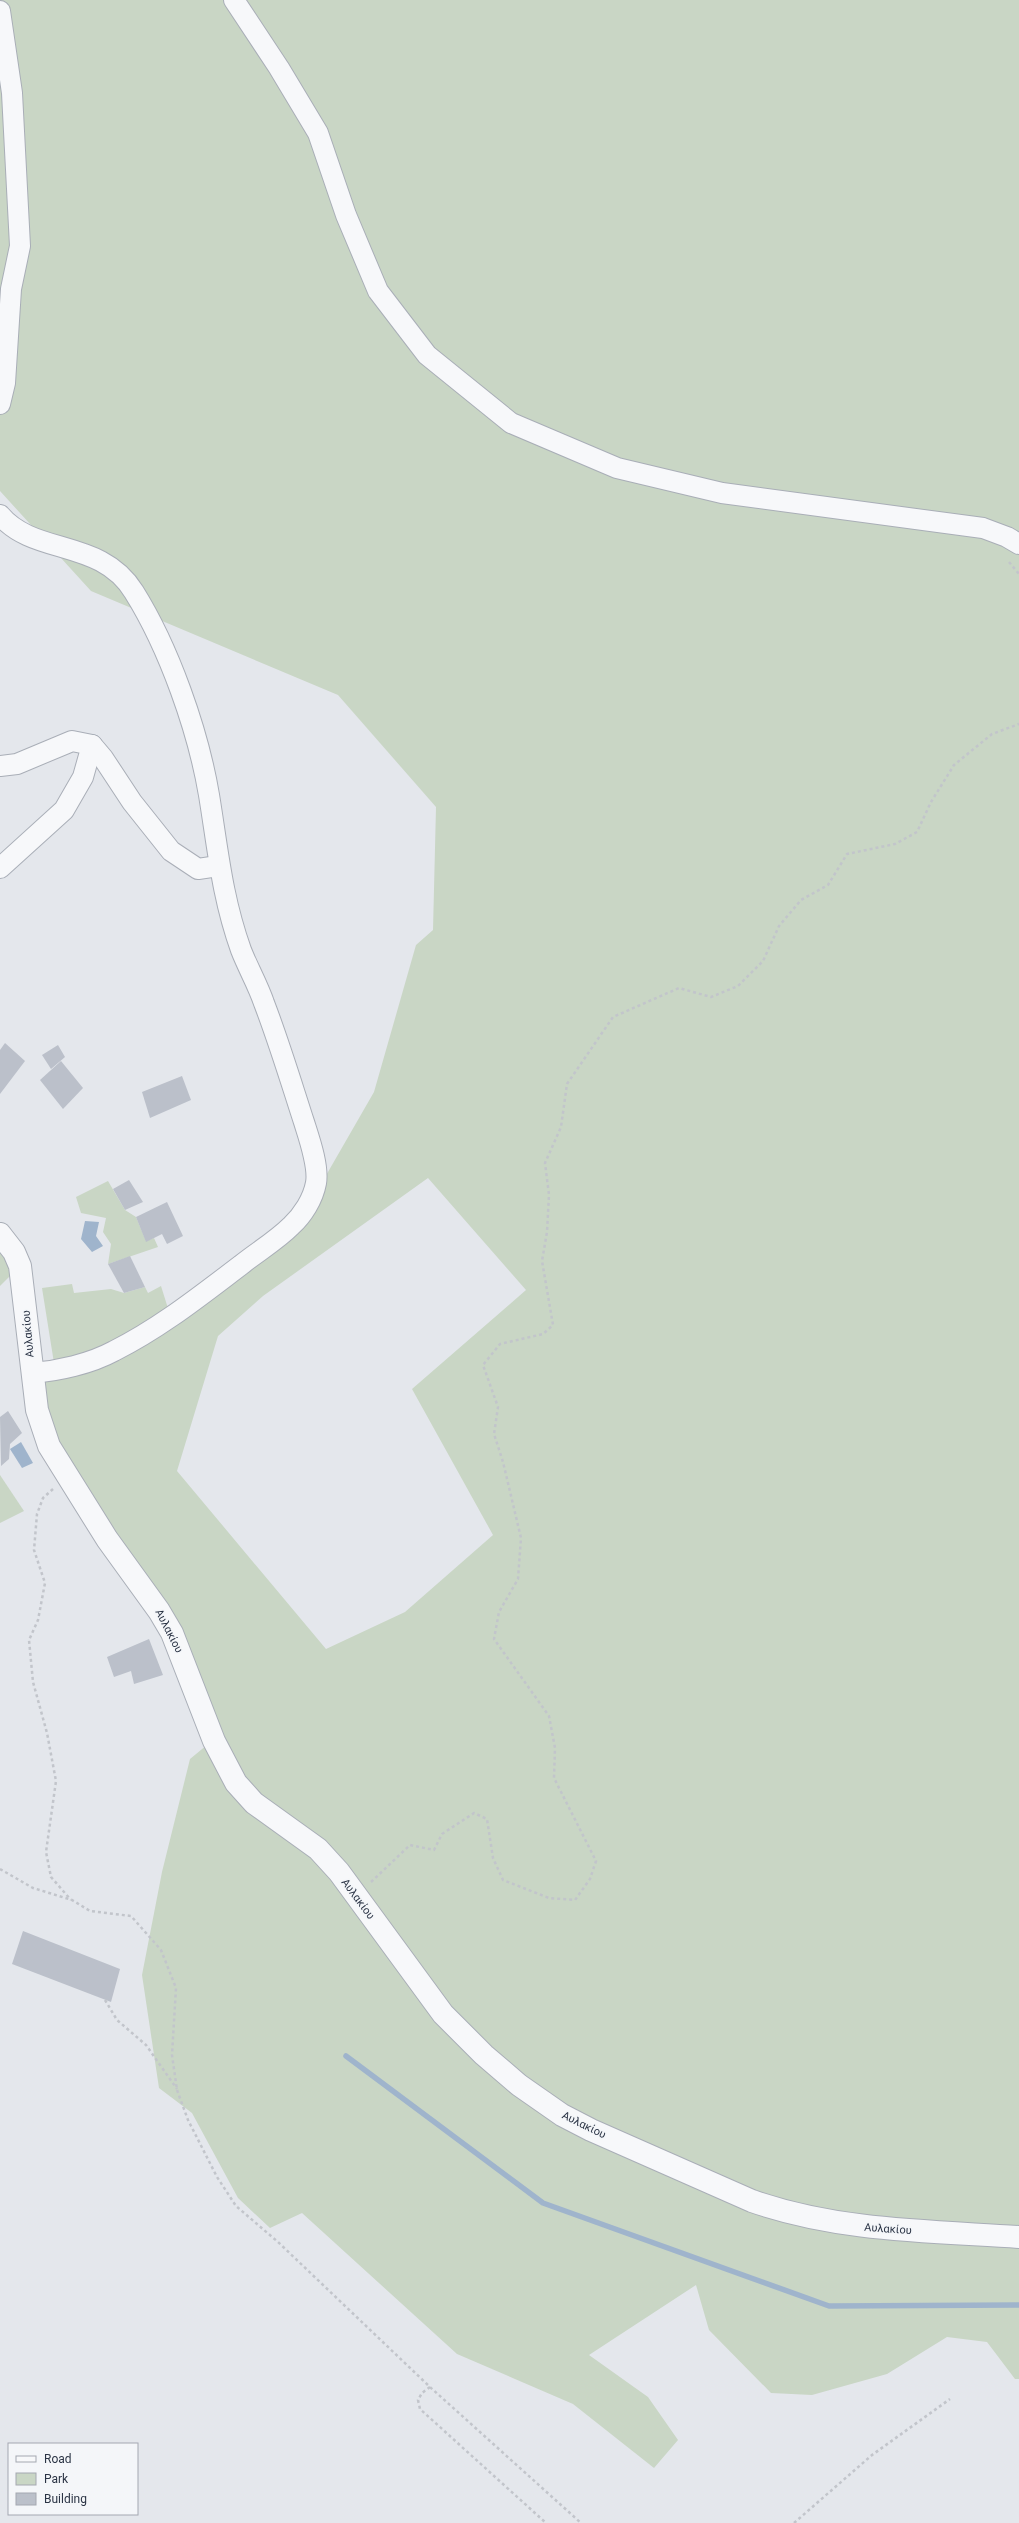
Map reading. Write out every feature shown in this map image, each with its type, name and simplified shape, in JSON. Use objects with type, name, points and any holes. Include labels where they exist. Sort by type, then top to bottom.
[{"type":"street","points":[[234,0],[279,68],[318,133],[346,215],[378,291],[427,355],[511,423],[617,468],[722,493],[983,528],[1007,536],[1019,544]]},
{"type":"street","points":[[0,11],[12,93],[20,246],[12,289],[6,383],[0,404]]},
{"type":"street","points":[[0,515],[15,530],[35,539],[80,551],[112,568],[133,590],[161,641],[195,733],[209,793],[218,866],[242,951],[263,1000],[311,1146],[317,1180],[309,1204],[291,1227],[174,1316],[112,1353],[52,1372],[32,1373]]},
{"type":"street","points":[[0,766],[17,764],[72,740],[92,745],[104,758],[132,802],[171,851],[198,868],[218,866]]},
{"type":"street","points":[[0,868],[64,810],[83,777],[92,745]]},
{"type":"street","name":"Αυλακίου","points":[[0,1234],[14,1252],[20,1266],[24,1283],[32,1373],[37,1410],[42,1429],[66,1477],[106,1539],[160,1611],[172,1633],[214,1741],[236,1783],[254,1803],[318,1849],[357,1897],[443,2014],[464,2036],[519,2085],[562,2115],[739,2196],[781,2212],[860,2227],[1019,2237]]},
{"type":"path","points":[[357,1897],[410,1845],[434,1850],[442,1834],[474,1814],[487,1819],[493,1858],[503,1880],[549,1898],[575,1900],[590,1879],[596,1861],[554,1778],[555,1748],[549,1716],[494,1639],[498,1612],[518,1578],[520,1538],[503,1462],[494,1434],[498,1407],[483,1365],[500,1344],[543,1334],[553,1325],[542,1261],[547,1232],[549,1195],[545,1163],[561,1127],[567,1084],[613,1017],[678,988],[711,996],[738,986],[763,961],[779,926],[801,900],[828,885],[847,854],[895,844],[917,832],[931,802],[954,766],[992,734],[1019,724]]},
{"type":"path","points":[[66,1477],[43,1498],[37,1514],[34,1550],[45,1582],[38,1620],[29,1640],[33,1682],[47,1732],[56,1781],[46,1852],[51,1877],[72,1900]]},
{"type":"path","points":[[0,1869],[33,1888],[72,1900],[90,1911],[131,1916],[161,1950],[176,1988],[172,2055],[177,2090],[188,2120],[217,2177],[236,2206],[278,2242],[430,2387],[581,2523]]},
{"type":"path","points":[[105,2000],[117,2020],[146,2045],[177,2090]]},
{"type":"path","points":[[430,2387],[422,2393],[418,2400],[420,2410],[546,2523]]},
{"type":"path","points":[[794,2523],[872,2455],[950,2399]]},
{"type":"green space","points":[[0,0],[1019,0],[1019,2379],[1015,2379],[987,2342],[947,2337],[887,2374],[812,2395],[771,2393],[709,2330],[696,2285],[589,2355],[648,2397],[678,2440],[654,2468],[573,2404],[457,2354],[302,2213],[270,2228],[238,2198],[192,2113],[159,2088],[142,1975],[162,1872],[190,1759],[213,1740],[174,1633],[51,1445],[32,1373],[112,1354],[309,1205],[374,1092],[416,945],[433,930],[436,807],[338,695],[91,591],[0,491]],"holes":[[[428,1178],[526,1290],[412,1389],[493,1535],[405,1612],[326,1649],[177,1471],[218,1336],[263,1296]]]},
{"type":"green space","points":[[108,1181],[125,1210],[136,1217],[146,1241],[154,1238],[158,1247],[108,1264],[111,1244],[103,1232],[106,1218],[81,1213],[76,1197]]},
{"type":"green space","points":[[0,1234],[20,1266],[0,1286]]},
{"type":"green space","points":[[72,1284],[74,1293],[111,1289],[124,1293],[145,1287],[148,1293],[161,1286],[171,1318],[90,1360],[54,1363],[42,1288]]},
{"type":"green space","points":[[0,1475],[24,1511],[0,1523]]},
{"type":"water","points":[[85,1221],[99,1222],[96,1236],[103,1246],[92,1252],[81,1239]]},
{"type":"water","points":[[21,1442],[33,1463],[22,1468],[10,1449]]},
{"type":"building","points":[[5,1043],[25,1061],[0,1094],[0,1050]]},
{"type":"building","points":[[58,1045],[65,1057],[51,1069],[42,1055]]},
{"type":"building","points":[[61,1061],[83,1088],[63,1109],[40,1080]]},
{"type":"building","points":[[182,1076],[191,1100],[150,1118],[142,1092]]},
{"type":"building","points":[[129,1180],[143,1202],[125,1210],[113,1189]]},
{"type":"building","points":[[167,1202],[183,1236],[167,1244],[162,1234],[146,1242],[136,1217]]},
{"type":"building","points":[[130,1256],[145,1287],[124,1293],[108,1264]]},
{"type":"building","points":[[8,1411],[22,1433],[10,1444],[9,1459],[1,1466],[0,1417]]},
{"type":"building","points":[[149,1639],[163,1675],[134,1684],[131,1671],[114,1677],[107,1657]]},
{"type":"building","points":[[23,1931],[120,1969],[111,2002],[12,1964]]},
{"type":"waterway","points":[[346,2056],[543,2203],[829,2306],[1019,2305]]}]
